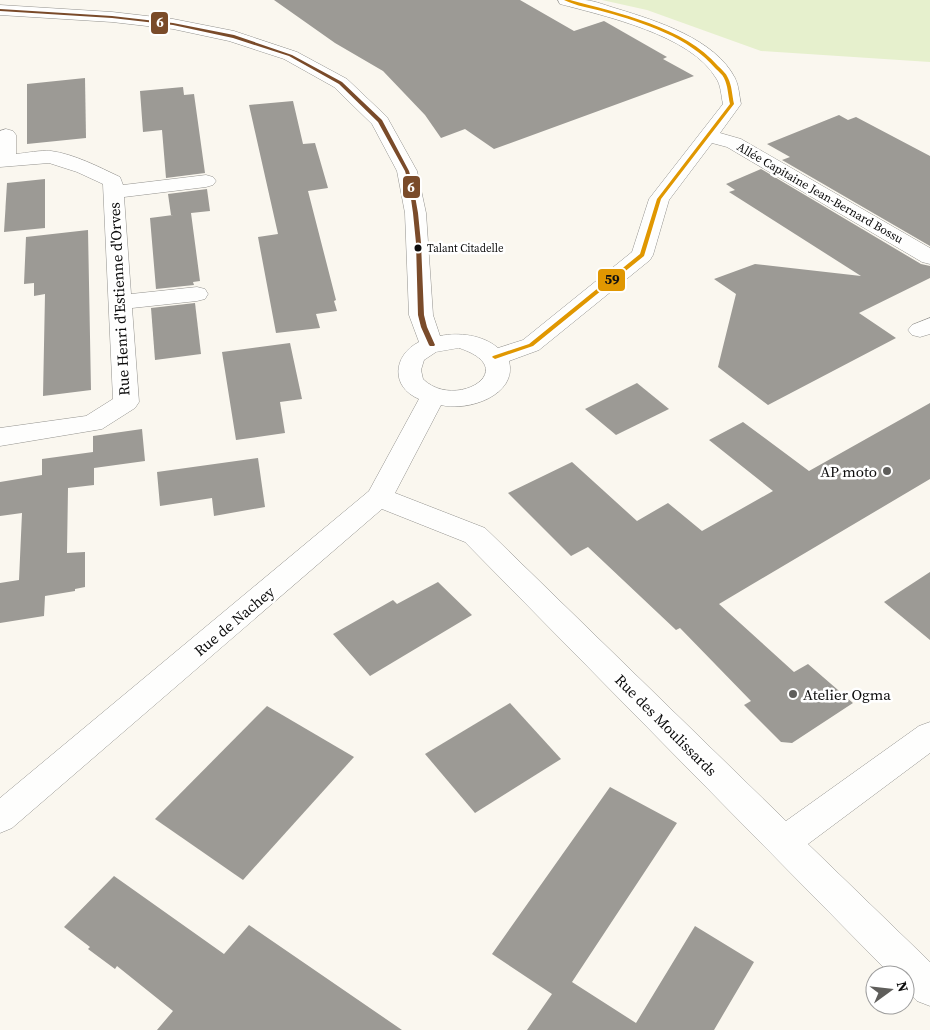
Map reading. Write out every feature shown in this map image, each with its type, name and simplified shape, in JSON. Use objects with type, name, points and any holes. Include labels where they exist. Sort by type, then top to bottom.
[{"type":"street","points":[[495,357],[531,345],[642,256],[659,199],[732,104],[726,76],[704,54],[682,39],[607,12],[566,0]]},
{"type":"street","points":[[0,10],[158,21],[239,37],[289,54],[328,76],[364,102],[382,121],[390,135],[406,169],[414,195],[422,322],[432,345]]},
{"type":"street","points":[[3,161],[6,135]]},
{"type":"street","name":"Allée Capitaine Jean-Bernard Bossu","points":[[708,135],[734,143],[930,257]]},
{"type":"street","name":"Rue Henri d'Estienne d'Orves","points":[[0,437],[92,423],[126,402],[113,181],[106,176],[58,159],[42,157],[3,161]]},
{"type":"street","points":[[113,192],[206,181]]},
{"type":"street","points":[[121,302],[196,294]]},
{"type":"street","points":[[446,342],[474,344],[486,349],[495,357],[499,365],[500,374],[495,383],[487,390],[475,396],[462,399],[433,396],[421,391],[408,375],[413,357],[421,350],[446,342]]},
{"type":"street","name":"Rue de Nachey","points":[[0,818],[380,497],[433,396]]},
{"type":"street","name":"Rue des Moulissards","points":[[380,497],[475,535],[930,988]]},
{"type":"street","points":[[784,842],[930,735]]},
{"type":"green space","points":[[602,0],[930,0],[930,62],[761,51],[647,10]]},
{"type":"building","points":[[274,0],[520,0],[574,31],[604,21],[667,57],[663,59],[694,76],[494,149],[465,129],[441,138],[425,115],[383,71],[335,43]]},
{"type":"building","points":[[85,78],[86,138],[27,144],[27,84]]},
{"type":"building","points":[[183,87],[184,95],[194,94],[205,173],[166,178],[162,130],[143,132],[140,91]]},
{"type":"building","points":[[293,101],[303,144],[315,143],[328,188],[308,191],[336,300],[334,301],[337,311],[316,314],[320,328],[276,333],[258,237],[278,234],[249,105]]},
{"type":"building","points":[[839,115],[848,120],[856,117],[930,156],[930,246],[782,160],[790,157],[767,144]]},
{"type":"building","points":[[761,169],[921,264],[930,266],[930,278],[859,313],[896,338],[768,405],[718,367],[736,294],[714,279],[755,264],[861,276],[729,192],[735,190],[726,184]]},
{"type":"building","points":[[45,179],[45,228],[4,232],[7,183]]},
{"type":"building","points":[[207,189],[210,211],[191,213],[200,281],[193,282],[194,285],[156,289],[150,218],[173,215],[171,215],[168,194]]},
{"type":"building","points":[[88,230],[91,390],[43,396],[45,294],[34,296],[34,283],[24,284],[26,237]]},
{"type":"building","points":[[195,303],[201,354],[155,360],[151,308]]},
{"type":"building","points":[[290,343],[302,399],[280,402],[285,433],[236,440],[222,352]]},
{"type":"building","points":[[637,383],[669,409],[616,435],[585,409]]},
{"type":"building","points":[[930,403],[930,479],[719,604],[794,672],[808,664],[853,703],[792,743],[781,742],[744,705],[751,701],[680,628],[676,630],[588,547],[571,556],[508,493],[572,462],[637,521],[668,503],[702,531],[773,491],[709,440],[743,422],[809,471]]},
{"type":"building","points":[[142,429],[145,461],[94,468],[94,485],[68,488],[67,553],[85,552],[85,587],[75,589],[75,591],[45,596],[44,616],[0,623],[0,583],[19,580],[22,513],[0,516],[0,482],[42,475],[42,459],[93,452],[93,436]]},
{"type":"building","points":[[258,458],[265,507],[214,516],[212,498],[160,506],[157,472]]},
{"type":"building","points":[[930,572],[930,640],[884,602]]},
{"type":"building","points":[[438,582],[472,615],[370,676],[333,634],[393,600],[397,604]]},
{"type":"building","points":[[510,703],[561,759],[475,813],[425,754]]},
{"type":"building","points":[[267,706],[354,757],[243,880],[155,819]]},
{"type":"building","points":[[610,787],[677,823],[572,982],[636,1023],[695,926],[754,962],[714,1030],[527,1030],[552,994],[492,954]]},
{"type":"building","points":[[114,876],[224,954],[249,925],[402,1030],[157,1030],[173,1011],[117,966],[115,969],[88,949],[90,947],[64,927]]},
{"type":"transit line","name":"59","points":[[495,357],[531,345],[642,255],[659,199],[732,104],[726,78],[711,60],[694,47],[652,26],[566,0]]},
{"type":"transit line","name":"6","points":[[0,10],[112,17],[173,24],[234,36],[290,56],[340,83],[380,121],[407,171],[416,213],[421,315],[432,345]]},
{"type":"place","name":"Talant Citadelle","points":[[418,248]]},
{"type":"place","name":"AP moto","points":[[887,471]]},
{"type":"place","name":"Atelier Ogma","points":[[793,694]]}]
